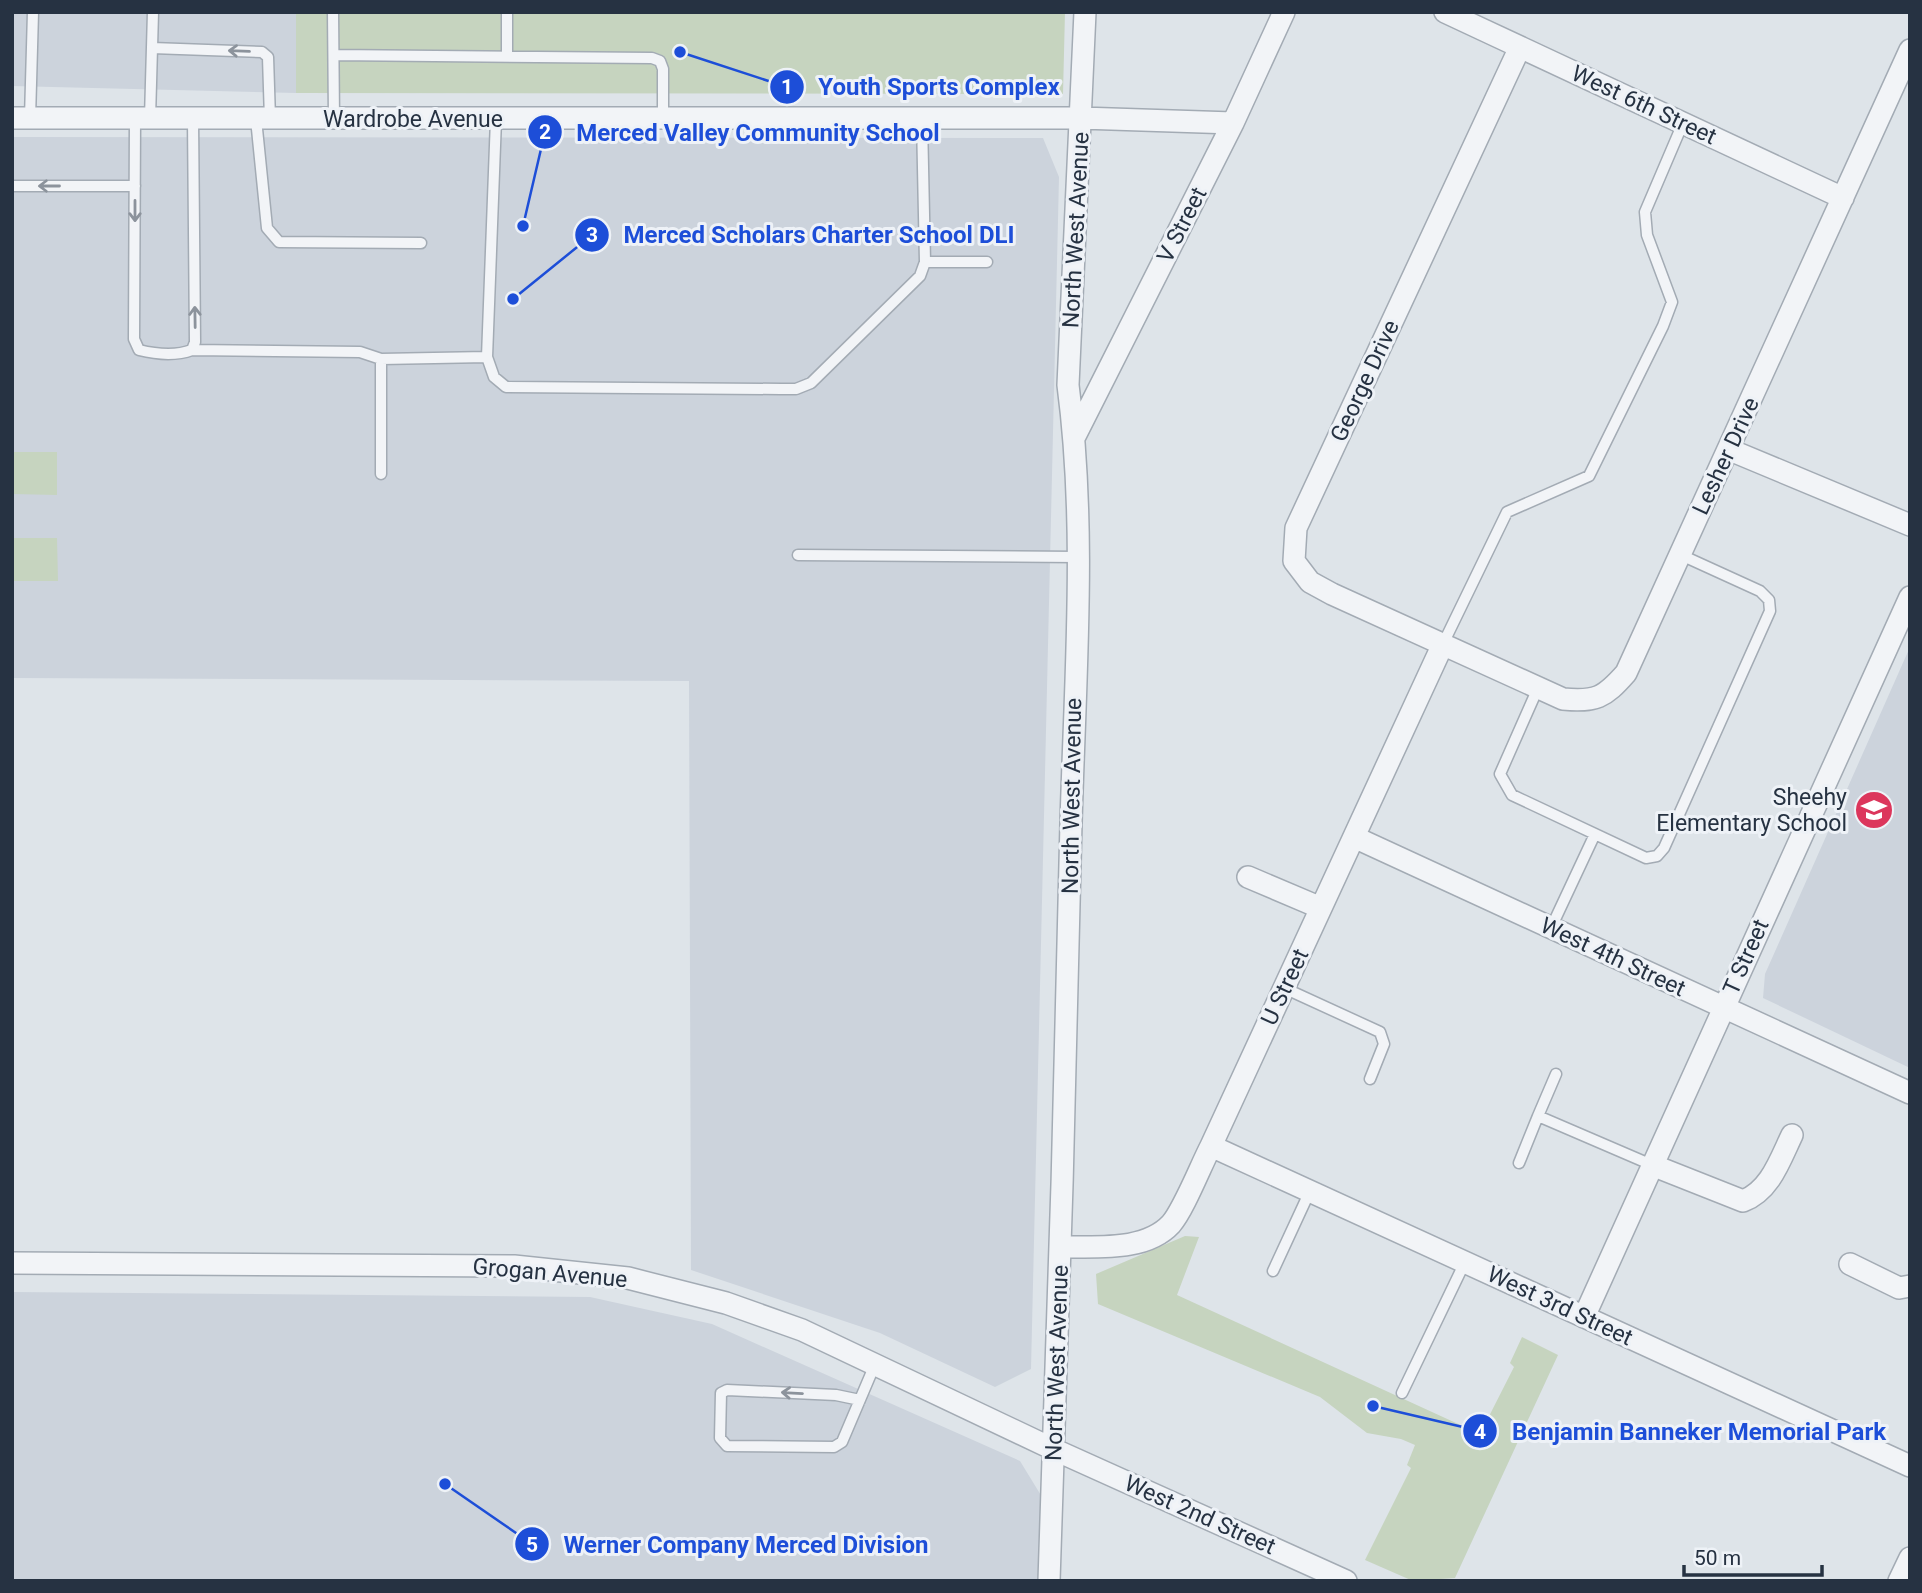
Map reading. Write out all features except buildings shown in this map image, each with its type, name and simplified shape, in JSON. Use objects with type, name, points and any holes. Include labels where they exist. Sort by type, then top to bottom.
[{"type":"street","name":"North West Avenue","points":[[1049,1581],[1062,1247],[1077,557],[1075,436],[1068,384],[1085,12]]},
{"type":"street","name":"V Street","points":[[1075,436],[1233,123],[1284,12]]},
{"type":"street","name":"West 6th Street","points":[[1445,12],[1843,198]]},
{"type":"street","name":"George Drive","points":[[1443,644],[1310,582],[1294,561],[1296,528],[1520,47]]},
{"type":"street","name":"Lesher Drive","points":[[1443,644],[1563,699],[1590,702],[1610,691],[1626,673],[1730,450],[1910,50]]},
{"type":"street","name":"Wardrobe Avenue","points":[[21,118],[1081,118],[1233,123]]},
{"type":"street","points":[[1730,450],[1910,526]]},
{"type":"street","name":"T Street","points":[[1584,1317],[1910,597]]},
{"type":"street","name":"U Street","points":[[1062,1247],[1118,1246],[1147,1240],[1171,1224],[1211,1146],[1443,644]]},
{"type":"street","name":"West 4th Street","points":[[1354,837],[1910,1093]]},
{"type":"street","points":[[1248,877],[1321,908]]},
{"type":"street","points":[[1652,1165],[1743,1201],[1756,1196],[1770,1178],[1793,1135]]},
{"type":"street","name":"West 3rd Street","points":[[1211,1146],[1910,1466]]},
{"type":"street","name":"Grogan Avenue","points":[[12,1263],[514,1266],[584,1271],[628,1278],[726,1303],[802,1330],[876,1362],[1053,1449]]},
{"type":"street","points":[[1850,1264],[1899,1288],[1910,1286]]},
{"type":"street","name":"West 2nd Street","points":[[1053,1449],[1346,1581]]},
{"type":"street","points":[[1899,1581],[1910,1558]]},
{"type":"lane","points":[[21,118],[33,12]]},
{"type":"lane","points":[[153,12],[152,48],[135,186],[134,339],[139,350],[152,353],[192,350],[360,352],[381,359],[487,357]]},
{"type":"lane","points":[[333,12],[334,119]]},
{"type":"lane","points":[[507,12],[507,56]]},
{"type":"lane","points":[[152,48],[262,52],[268,57],[263,119],[267,228],[279,242],[421,243]]},
{"type":"lane","points":[[334,55],[652,58],[660,61],[663,69],[663,119]]},
{"type":"lane","points":[[192,350],[195,342],[193,119]]},
{"type":"lane","points":[[496,119],[487,357],[494,377],[506,387],[796,389],[811,383],[920,276],[925,262],[922,120]]},
{"type":"lane","points":[[1443,644],[1507,512],[1589,476],[1662,326],[1672,302],[1647,235],[1645,212],[1683,123]]},
{"type":"lane","points":[[12,186],[135,186]]},
{"type":"lane","points":[[925,262],[986,262]]},
{"type":"lane","points":[[381,359],[381,474]]},
{"type":"lane","points":[[798,555],[1077,557]]},
{"type":"lane","points":[[1538,688],[1500,774],[1503,784],[1512,795],[1646,858],[1657,856],[1664,848],[1770,611],[1769,600],[1760,591],[1681,555]]},
{"type":"lane","points":[[1551,928],[1595,834]]},
{"type":"lane","points":[[1284,988],[1380,1032],[1384,1044],[1370,1079]]},
{"type":"lane","points":[[1520,1163],[1556,1074]]},
{"type":"lane","points":[[1538,1116],[1652,1165]]},
{"type":"lane","points":[[1273,1271],[1310,1191]]},
{"type":"lane","points":[[1402,1393],[1465,1262]]},
{"type":"lane","points":[[860,1400],[836,1395],[727,1390],[721,1393],[720,1438],[727,1446],[834,1447],[842,1442],[860,1400],[876,1362]]},
{"type":"shaded area","points":[[12,12],[296,12],[296,93],[12,86]]},
{"type":"shaded area","points":[[12,137],[1043,138],[1059,177],[1031,1369],[995,1387],[880,1333],[691,1270],[689,681],[12,678]]},
{"type":"shaded area","name":"Sheehy Elementary School","points":[[1910,647],[1910,1068],[1763,998],[1765,974]]},
{"type":"shaded area","points":[[12,1292],[590,1297],[712,1324],[1020,1461],[1042,1497],[1038,1581],[12,1581]]},
{"type":"green space","points":[[296,12],[1065,12],[1063,94],[296,93]]},
{"type":"green space","points":[[12,452],[57,452],[57,495],[12,494]]},
{"type":"green space","points":[[12,538],[57,538],[58,581],[12,581]]},
{"type":"green space","points":[[1185,1236],[1199,1237],[1177,1295],[1480,1434],[1514,1367],[1510,1363],[1522,1337],[1558,1355],[1455,1578],[1413,1581],[1365,1560],[1411,1468],[1407,1465],[1415,1445],[1401,1439],[1367,1433],[1320,1397],[1098,1304],[1096,1274]]},
{"type":"place","name":"Youth Sports Complex","points":[[680,52]]},
{"type":"place","name":"Merced Valley Community School","points":[[523,226]]},
{"type":"place","name":"Merced Scholars Charter School DLI","points":[[513,299]]},
{"type":"place","name":"Sheehy Elementary School","points":[[1874,810]]},
{"type":"place","name":"Benjamin Banneker Memorial Park","points":[[1373,1406]]},
{"type":"place","name":"Werner Company Merced Division","points":[[445,1484]]}]
